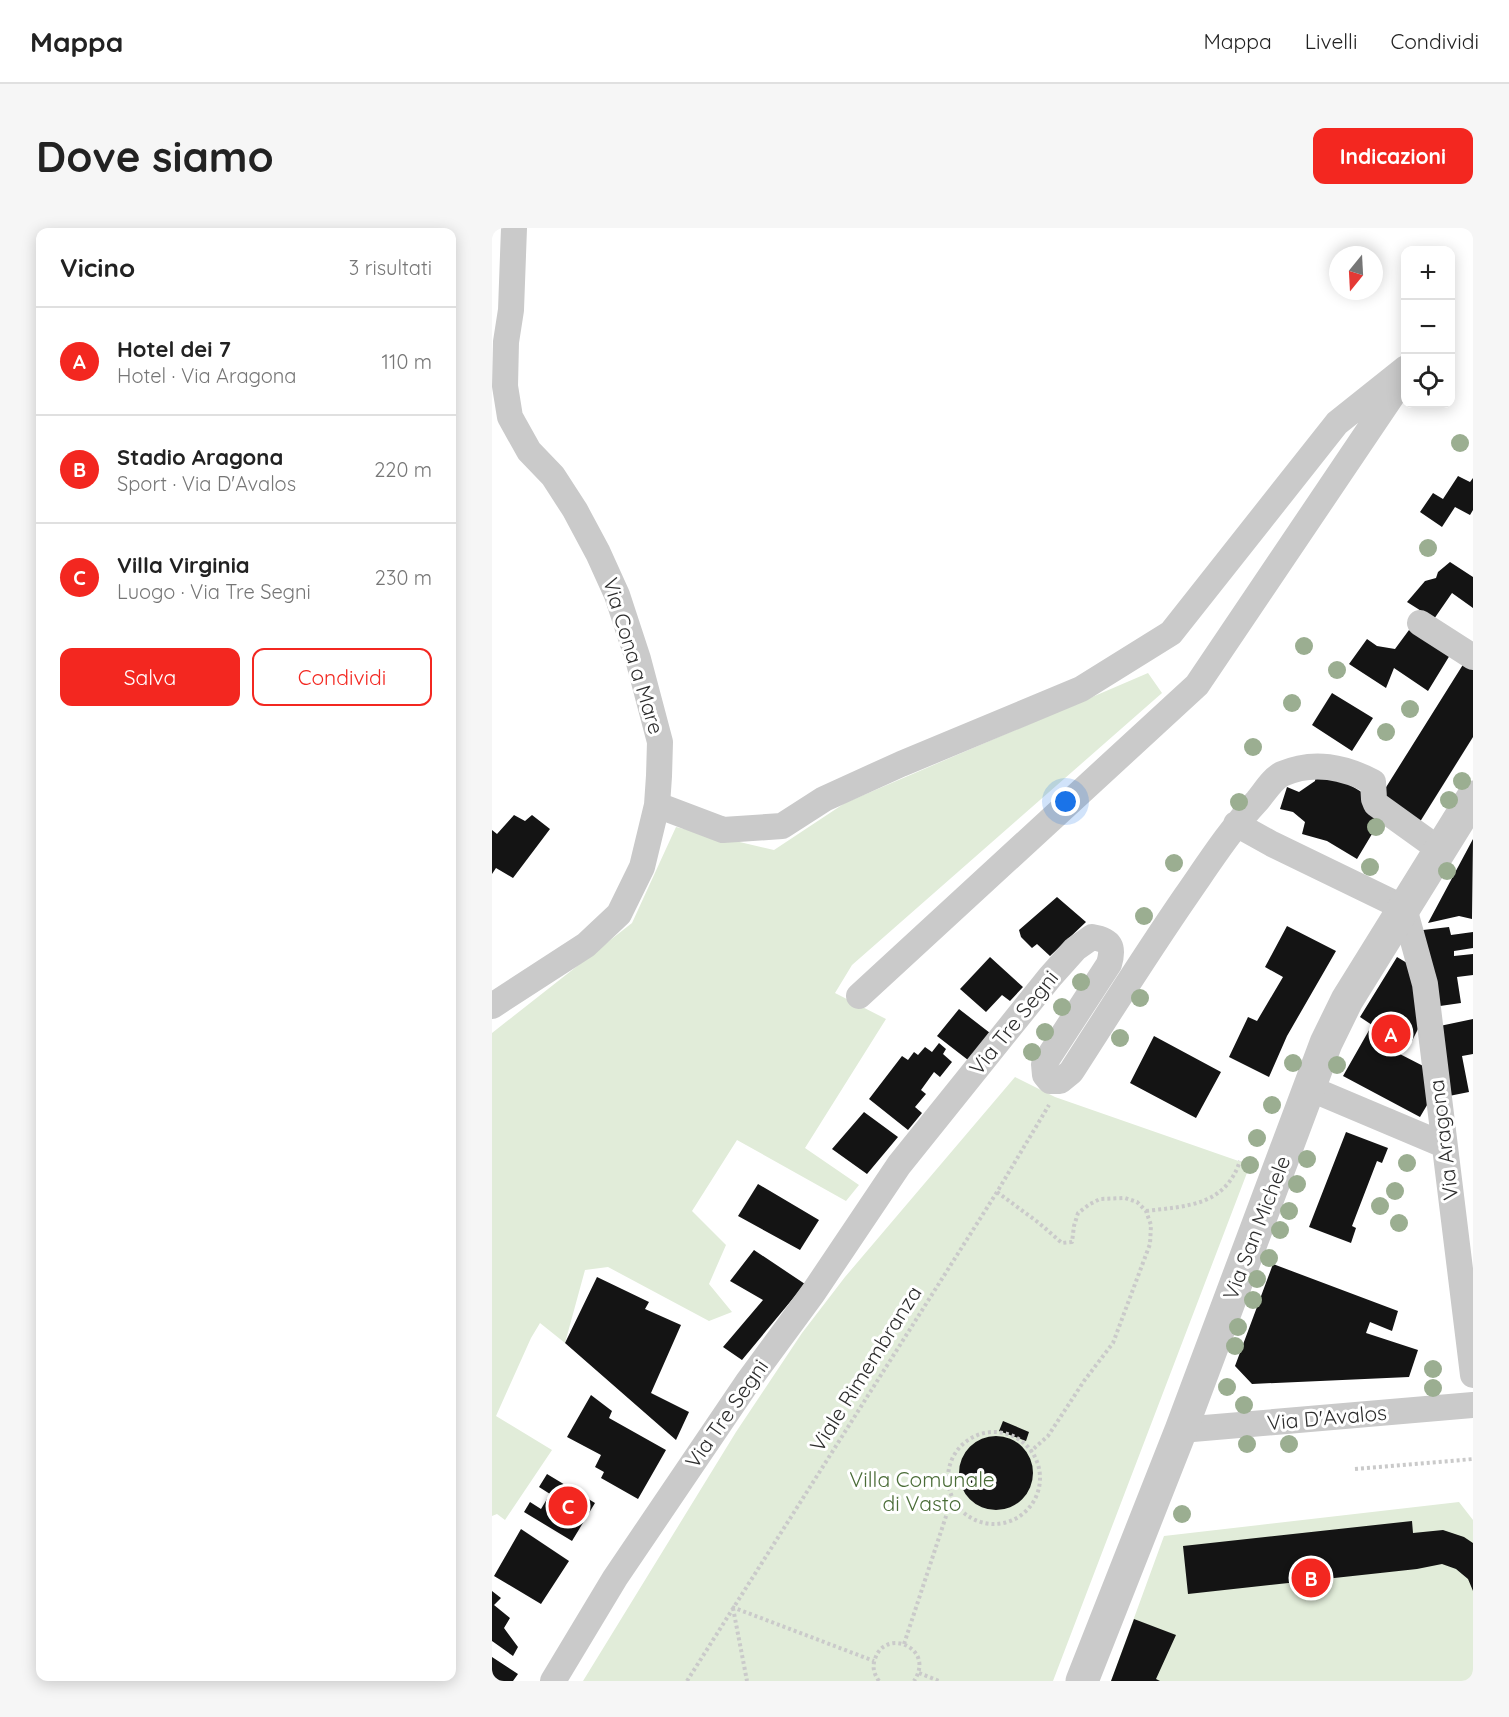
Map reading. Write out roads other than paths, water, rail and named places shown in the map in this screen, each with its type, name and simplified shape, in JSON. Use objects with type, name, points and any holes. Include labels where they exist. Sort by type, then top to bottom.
[{"type":"street","name":"Via Cona a Mare","points":[[492,1006],[586,945],[618,914],[642,867],[657,805],[660,742],[618,595],[575,510],[553,476],[530,451],[510,417],[505,386],[514,228]]},
{"type":"street","points":[[657,805],[723,830],[782,826],[824,799],[891,768],[1081,689],[1171,633],[1337,423],[1401,372]]},
{"type":"street","points":[[859,996],[1197,685],[1401,383]]},
{"type":"street","points":[[1420,623],[1473,657]]},
{"type":"street","points":[[1404,908],[1236,824],[1280,775],[1308,767],[1343,768],[1373,782],[1376,804],[1440,850]]},
{"type":"street","name":"Via San Michele","points":[[1082,1681],[1180,1430],[1326,1043],[1347,1000],[1473,797]]},
{"type":"street","name":"Via Tre Segni","points":[[553,1681],[615,1578],[899,1165],[1075,949],[1092,937],[1102,939],[1110,945],[1112,953],[1109,964],[1044,1064],[1045,1075],[1050,1081],[1060,1081],[1071,1072],[1142,959],[1236,824]]},
{"type":"street","name":"Via Aragona","points":[[1404,908],[1425,984],[1473,1375]]},
{"type":"street","points":[[1309,1088],[1444,1145]]},
{"type":"street","name":"Via D'Avalos","points":[[1180,1430],[1473,1405]]},
{"type":"place","name":"Hotel dei 7","points":[[1391,1034]]},
{"type":"place","name":"Villa Virginia","points":[[568,1506]]},
{"type":"place","name":"Stadio Aragona","points":[[1311,1578]]},
{"type":"park label","name":"Villa Comunale di Vasto","points":[[922,1492]]}]
